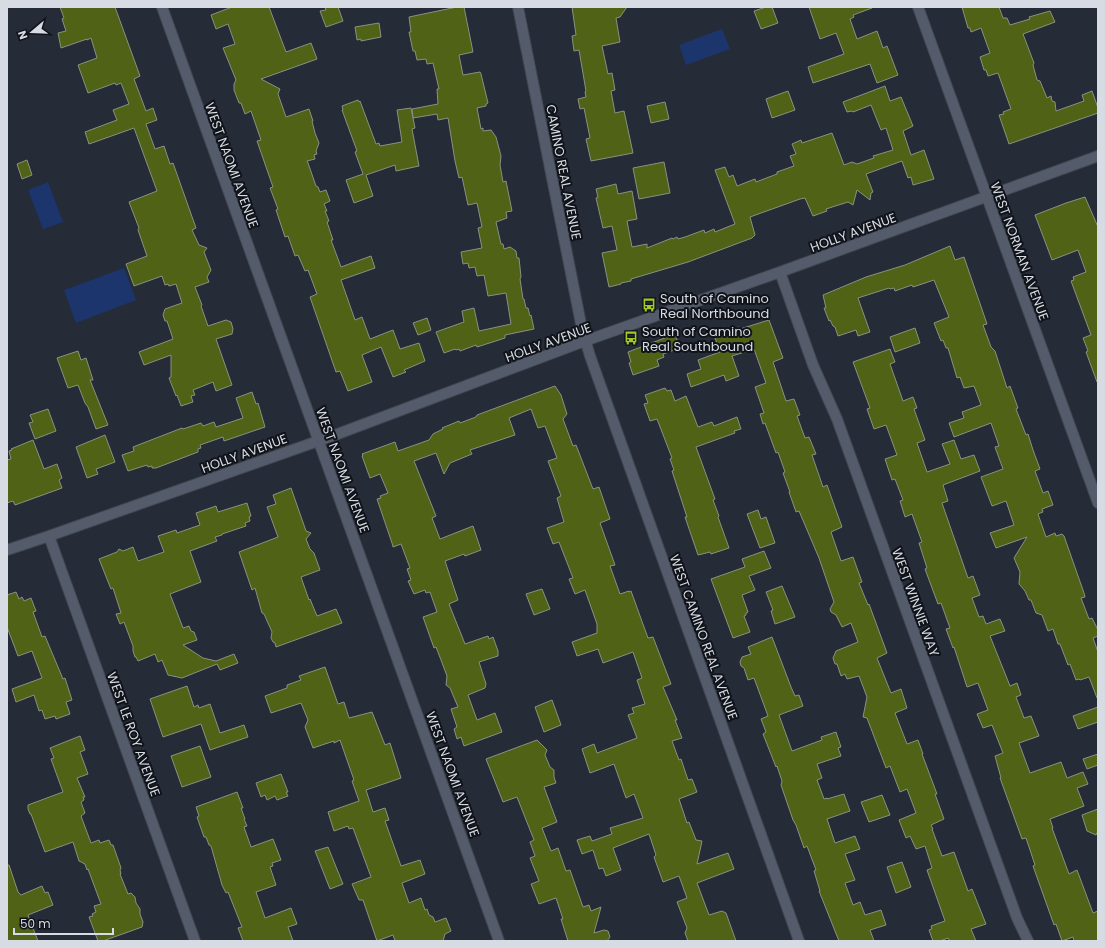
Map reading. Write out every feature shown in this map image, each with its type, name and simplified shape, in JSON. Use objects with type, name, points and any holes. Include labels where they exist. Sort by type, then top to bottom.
[{"type":"street","name":"WEST NAOMI AVENUE","points":[[162,7],[499,941]]},
{"type":"street","name":"CAMINO REAL AVENUE","points":[[518,7],[585,341]]},
{"type":"street","name":"WEST NORMAN AVENUE","points":[[918,7],[1098,503]]},
{"type":"street","name":"HOLLY AVENUE","points":[[7,550],[318,440],[585,341],[780,272],[1098,156]]},
{"type":"street","name":"WEST WINNIE WAY","points":[[780,272],[813,365],[837,419],[1017,918],[1028,941]]},
{"type":"street","name":"WEST CAMINO REAL AVENUE","points":[[585,341],[799,941]]},
{"type":"street","name":"WEST LE ROY AVENUE","points":[[49,536],[195,941]]},
{"type":"shaded area","points":[[722,29],[730,49],[686,65],[679,45]]},
{"type":"shaded area","points":[[48,182],[63,222],[43,229],[28,190]]},
{"type":"shaded area","points":[[124,268],[136,300],[76,323],[64,290]]},
{"type":"building","points":[[60,7],[115,7],[140,76],[134,79],[146,111],[153,108],[157,120],[146,124],[155,149],[164,146],[170,164],[173,163],[196,228],[192,230],[199,245],[207,248],[204,252],[211,270],[207,277],[209,282],[195,287],[208,326],[226,320],[231,322],[233,329],[232,334],[216,339],[232,385],[216,391],[213,382],[193,390],[195,395],[191,396],[193,402],[181,406],[169,378],[171,377],[171,355],[144,365],[139,352],[173,339],[167,321],[165,321],[163,315],[165,309],[182,303],[176,284],[169,286],[168,284],[165,285],[162,276],[134,286],[126,264],[147,256],[138,230],[139,228],[129,202],[157,191],[134,128],[89,144],[85,132],[117,120],[113,110],[129,104],[121,83],[116,85],[115,83],[88,93],[78,65],[97,58],[91,38],[61,48],[58,33],[66,31],[62,19],[64,18]]},
{"type":"building","points":[[232,7],[269,7],[286,52],[311,43],[317,59],[261,79],[280,89],[278,94],[286,117],[309,109],[319,143],[316,151],[317,154],[314,155],[315,159],[307,161],[316,186],[320,192],[326,190],[330,201],[324,204],[327,211],[325,211],[333,240],[331,240],[341,267],[371,256],[375,268],[341,280],[355,320],[362,317],[370,339],[393,330],[400,349],[419,343],[425,361],[404,370],[406,372],[393,377],[381,347],[362,355],[372,382],[348,391],[340,371],[336,372],[310,297],[317,294],[308,270],[305,271],[298,255],[295,256],[288,236],[285,237],[276,210],[278,209],[270,188],[273,187],[257,141],[261,140],[251,111],[245,114],[234,90],[236,80],[223,48],[235,44],[228,24],[216,29],[211,15]]},
{"type":"building","points":[[325,7],[338,7],[343,21],[326,27],[320,11],[326,10]]},
{"type":"building","points":[[457,7],[464,7],[473,52],[459,55],[463,75],[480,72],[481,74],[488,103],[486,106],[477,108],[481,129],[483,128],[483,131],[491,130],[496,137],[501,156],[500,165],[503,182],[506,181],[512,211],[506,212],[507,218],[496,222],[501,244],[503,244],[504,249],[510,247],[516,251],[517,258],[519,258],[523,299],[530,316],[531,315],[534,329],[505,335],[505,338],[477,347],[476,345],[460,351],[459,349],[455,349],[444,353],[436,332],[464,322],[462,311],[474,308],[479,331],[511,324],[506,293],[488,296],[484,275],[477,276],[475,267],[469,268],[468,263],[463,264],[461,252],[482,248],[478,228],[482,227],[477,203],[468,205],[462,177],[459,178],[448,118],[438,120],[437,114],[413,118],[412,109],[438,104],[437,89],[439,89],[433,63],[427,64],[426,59],[417,60],[415,51],[413,51],[409,32],[411,32],[409,17]]},
{"type":"building","points":[[572,7],[627,7],[620,17],[616,18],[620,42],[602,46],[608,74],[612,73],[615,90],[611,91],[615,113],[624,111],[633,153],[591,161],[586,139],[590,138],[584,108],[580,109],[578,99],[586,97],[586,91],[579,50],[574,51],[572,36],[576,35]]},
{"type":"building","points":[[766,7],[772,7],[778,23],[761,29],[754,11]]},
{"type":"building","points":[[809,7],[871,7],[872,8],[853,15],[854,17],[850,19],[857,39],[877,31],[883,48],[887,46],[898,75],[877,83],[870,64],[813,83],[808,67],[844,54],[836,33],[820,39]]},
{"type":"building","points":[[962,7],[999,7],[1003,18],[1007,18],[1010,25],[1030,19],[1029,17],[1050,11],[1055,22],[1023,34],[1034,63],[1033,65],[1037,80],[1040,81],[1047,98],[1051,96],[1052,101],[1055,102],[1056,111],[1084,101],[1082,95],[1092,91],[1098,108],[1098,113],[1009,144],[999,115],[1004,114],[1003,112],[1011,109],[998,73],[988,76],[986,70],[984,70],[980,57],[990,53],[981,28],[971,32],[970,28],[968,28]]},
{"type":"building","points":[[379,23],[381,37],[361,41],[361,39],[357,40],[355,27]]},
{"type":"building","points":[[885,86],[890,101],[901,97],[913,126],[903,131],[911,155],[924,150],[934,179],[913,185],[911,177],[908,178],[902,161],[866,174],[873,192],[871,193],[870,200],[857,190],[853,205],[848,202],[826,209],[827,211],[813,216],[805,198],[800,199],[750,217],[755,235],[752,238],[688,262],[609,287],[602,253],[617,250],[612,226],[603,228],[596,198],[598,197],[596,189],[616,184],[618,194],[632,191],[637,219],[627,221],[632,247],[647,244],[647,248],[672,238],[677,237],[678,239],[704,230],[705,233],[714,229],[715,232],[735,224],[715,170],[725,167],[729,177],[733,175],[737,186],[755,179],[756,182],[794,166],[790,156],[796,154],[792,144],[801,140],[802,143],[832,133],[844,165],[852,162],[857,164],[874,158],[873,156],[893,150],[886,128],[881,130],[871,105],[853,112],[847,112],[843,102]]},
{"type":"building","points":[[788,91],[795,110],[772,118],[766,99]]},
{"type":"building","points":[[358,100],[359,102],[360,101],[376,144],[379,143],[380,146],[402,142],[397,110],[411,108],[415,128],[412,129],[419,166],[396,171],[395,165],[366,175],[373,196],[354,203],[346,180],[363,174],[342,106]]},
{"type":"building","points":[[665,102],[669,119],[651,123],[647,106]]},
{"type":"building","points":[[27,160],[32,175],[22,179],[17,164]]},
{"type":"building","points":[[664,162],[670,193],[639,199],[633,168]]},
{"type":"building","points":[[1085,197],[1098,227],[1098,382],[1086,352],[1088,351],[1083,338],[1091,335],[1071,281],[1074,280],[1073,277],[1086,272],[1078,250],[1052,260],[1035,215]]},
{"type":"building","points":[[950,246],[955,260],[964,257],[987,324],[983,325],[991,347],[995,351],[1007,388],[1010,386],[1018,408],[1016,409],[1026,435],[1028,434],[1040,469],[1035,471],[1043,493],[1048,491],[1053,505],[1042,509],[1043,512],[1038,514],[1046,537],[1055,533],[1056,536],[1062,534],[1064,536],[1084,593],[1085,597],[1081,598],[1089,619],[1092,618],[1098,630],[1098,636],[1093,638],[1098,652],[1097,698],[1089,677],[1076,680],[1070,664],[1068,665],[1060,644],[1058,644],[1053,629],[1048,631],[1042,615],[1036,613],[1031,600],[1029,600],[1025,591],[1019,584],[1020,572],[1014,558],[1027,537],[996,548],[990,533],[1014,525],[1006,501],[992,506],[981,477],[1003,469],[995,447],[999,446],[991,423],[954,437],[949,423],[964,418],[962,412],[981,405],[974,386],[964,388],[960,377],[957,378],[948,348],[946,348],[943,340],[941,341],[934,323],[949,317],[934,280],[895,291],[894,288],[889,288],[858,298],[870,332],[858,336],[856,330],[838,336],[835,327],[830,320],[829,321],[824,308],[826,308],[823,295],[866,277],[905,265]]},
{"type":"building","points":[[427,318],[431,330],[418,335],[413,323]]},
{"type":"building","points":[[769,320],[783,358],[773,362],[786,401],[794,399],[800,415],[797,416],[805,438],[809,437],[816,454],[812,455],[823,487],[827,485],[842,527],[831,532],[841,561],[853,557],[862,582],[859,583],[868,605],[869,604],[887,653],[877,658],[891,693],[901,689],[907,708],[895,713],[907,744],[918,740],[937,794],[935,794],[944,819],[931,825],[932,829],[942,856],[954,852],[968,891],[972,889],[986,924],[971,929],[976,941],[950,941],[948,938],[940,941],[933,941],[929,930],[932,929],[931,926],[945,921],[927,870],[932,868],[925,846],[916,849],[910,836],[906,838],[899,820],[916,813],[907,789],[900,792],[890,766],[886,768],[867,718],[863,717],[867,697],[859,676],[847,679],[845,674],[841,676],[837,664],[835,664],[833,658],[836,651],[858,642],[851,623],[842,627],[836,615],[831,612],[830,609],[834,602],[819,558],[799,511],[796,512],[783,473],[785,472],[778,452],[776,453],[765,423],[763,424],[760,414],[764,413],[755,387],[766,383],[754,349],[732,356],[739,376],[726,381],[724,375],[691,387],[687,374],[701,369],[698,360],[720,352],[714,335]]},
{"type":"building","points":[[915,328],[920,343],[895,352],[890,337]]},
{"type":"building","points":[[675,334],[680,348],[663,354],[664,357],[657,360],[659,366],[633,375],[629,363],[631,362],[628,352]]},
{"type":"building","points":[[890,349],[895,362],[890,364],[903,401],[913,397],[917,408],[914,409],[925,440],[917,443],[927,472],[950,464],[942,444],[954,440],[961,459],[974,455],[980,471],[943,485],[948,501],[942,503],[968,578],[973,576],[980,595],[972,598],[979,617],[983,616],[986,624],[1000,619],[1005,631],[990,636],[1010,686],[1017,683],[1021,695],[1016,697],[1024,718],[1031,716],[1039,736],[1019,743],[1030,773],[1061,762],[1067,778],[1083,772],[1088,784],[1077,788],[1084,806],[1050,819],[1069,874],[1077,870],[1093,913],[1098,911],[1098,941],[1074,941],[1073,937],[1062,941],[1056,924],[1054,925],[1033,866],[1035,865],[1026,838],[1022,839],[1000,778],[995,756],[1003,753],[992,725],[983,728],[977,714],[988,710],[978,683],[967,687],[954,647],[953,648],[946,629],[950,628],[941,603],[938,604],[925,569],[927,568],[919,543],[922,542],[912,514],[905,517],[900,501],[903,500],[895,479],[892,480],[885,459],[897,455],[886,425],[874,429],[867,409],[870,408],[853,362]]},
{"type":"building","points":[[78,351],[81,360],[86,358],[93,380],[90,380],[108,425],[96,429],[78,385],[68,388],[57,358]]},
{"type":"building","points":[[555,386],[561,395],[567,414],[563,419],[573,446],[576,445],[593,489],[599,487],[610,519],[600,523],[615,565],[610,566],[620,594],[631,591],[648,638],[653,637],[671,684],[663,687],[677,720],[675,720],[682,738],[672,741],[679,760],[681,759],[688,780],[692,779],[697,792],[679,799],[687,823],[689,822],[696,840],[702,841],[697,864],[728,853],[734,869],[697,883],[709,915],[722,911],[726,913],[736,941],[688,941],[685,933],[687,928],[677,902],[687,898],[679,876],[663,882],[654,857],[656,855],[649,834],[613,848],[621,870],[606,876],[603,868],[599,869],[593,850],[582,854],[577,840],[590,836],[592,841],[612,834],[610,828],[643,818],[634,794],[626,798],[614,764],[590,773],[582,749],[594,744],[597,753],[637,738],[628,715],[634,713],[632,708],[645,704],[637,680],[642,678],[633,652],[603,663],[598,649],[577,656],[572,642],[597,633],[597,624],[585,590],[575,594],[569,579],[573,578],[559,542],[553,544],[547,528],[564,522],[557,498],[561,496],[548,461],[557,458],[545,426],[538,428],[531,409],[509,418],[515,435],[470,450],[472,454],[450,463],[444,474],[436,453],[414,461],[436,516],[432,518],[440,539],[473,526],[481,550],[445,561],[458,600],[449,604],[465,644],[488,636],[489,639],[493,637],[498,651],[498,656],[479,662],[486,684],[485,688],[468,695],[477,720],[495,713],[502,732],[464,746],[461,737],[457,739],[454,729],[457,727],[451,709],[458,707],[450,688],[446,685],[447,676],[436,647],[434,648],[423,617],[437,612],[430,592],[426,593],[425,590],[414,594],[408,581],[411,580],[407,569],[410,568],[401,544],[393,547],[377,499],[388,493],[380,474],[370,478],[362,456],[362,454],[395,442],[398,451],[429,440],[433,434],[443,429],[442,428],[459,421],[460,423],[476,417],[477,415]]},
{"type":"building","points":[[665,388],[667,391],[671,390],[675,401],[686,396],[698,427],[712,422],[714,426],[737,417],[741,429],[734,431],[735,433],[696,447],[715,499],[713,500],[729,548],[711,554],[710,552],[698,555],[672,471],[674,470],[670,459],[672,458],[657,419],[650,421],[644,404],[648,403],[645,395]]},
{"type":"building","points":[[252,392],[256,404],[258,403],[265,427],[224,441],[223,437],[200,445],[201,448],[198,449],[198,452],[156,468],[152,468],[152,466],[148,467],[147,465],[128,471],[122,455],[134,451],[133,447],[182,428],[183,429],[201,423],[203,426],[214,422],[216,427],[243,418],[236,398]]},
{"type":"building","points":[[48,409],[56,431],[35,439],[29,423],[33,422],[30,415]]},
{"type":"building","points":[[105,435],[115,462],[96,469],[98,474],[87,478],[76,447]]},
{"type":"building","points":[[33,440],[44,469],[57,464],[62,478],[59,480],[62,488],[15,505],[13,501],[7,503],[7,460],[11,459],[9,451]]},
{"type":"building","points":[[291,488],[306,531],[311,533],[306,539],[310,549],[314,553],[320,570],[301,577],[309,600],[310,599],[317,616],[336,609],[342,623],[276,647],[271,638],[272,632],[264,614],[262,613],[255,588],[252,590],[239,552],[278,537],[267,507],[276,504],[273,495]]},
{"type":"building","points":[[247,503],[251,516],[249,517],[250,521],[245,523],[246,526],[215,537],[217,541],[190,551],[201,582],[170,594],[183,628],[189,626],[191,631],[194,632],[197,640],[183,645],[203,658],[216,661],[234,654],[238,663],[220,670],[217,664],[182,678],[168,675],[162,660],[158,662],[155,654],[138,661],[135,657],[133,646],[124,622],[120,624],[116,614],[121,613],[113,588],[111,589],[99,559],[117,552],[119,549],[123,551],[133,547],[138,561],[164,552],[158,536],[176,530],[177,533],[200,525],[196,513],[216,506],[218,512]]},
{"type":"building","points":[[758,510],[761,519],[766,517],[775,543],[760,548],[747,514]]},
{"type":"building","points":[[764,551],[771,568],[749,576],[755,590],[742,595],[748,612],[744,616],[750,632],[733,638],[711,579],[745,567],[742,559]]},
{"type":"building","points":[[782,586],[795,617],[775,624],[771,611],[773,610],[766,592]]},
{"type":"building","points":[[542,589],[550,609],[534,615],[526,594]]},
{"type":"building","points":[[16,592],[19,599],[22,597],[24,601],[31,598],[36,611],[33,612],[42,637],[45,636],[63,679],[65,678],[72,700],[66,702],[70,714],[56,719],[55,716],[45,719],[42,710],[39,711],[34,695],[16,702],[12,689],[42,678],[32,651],[18,656],[7,627],[7,595]]},
{"type":"building","points":[[772,637],[795,696],[799,695],[803,706],[779,715],[792,751],[822,740],[821,737],[836,732],[841,747],[838,748],[841,756],[817,764],[822,778],[817,780],[824,799],[844,794],[850,811],[827,819],[835,843],[855,836],[860,849],[845,854],[855,880],[845,883],[853,905],[860,902],[865,915],[881,910],[886,925],[870,930],[874,941],[839,941],[819,891],[814,871],[816,870],[807,846],[804,848],[793,820],[781,785],[782,781],[777,766],[776,767],[763,734],[766,732],[761,719],[768,716],[754,678],[748,680],[744,668],[741,666],[740,662],[742,657],[751,654],[748,647]]},
{"type":"building","points":[[325,667],[338,704],[344,702],[349,718],[372,712],[385,745],[390,743],[401,778],[366,790],[373,812],[385,808],[389,820],[385,821],[401,866],[420,860],[425,874],[402,883],[409,903],[421,898],[425,910],[427,909],[429,915],[433,917],[435,922],[446,918],[451,931],[445,934],[443,941],[395,941],[393,935],[377,941],[363,900],[359,900],[352,884],[371,877],[353,828],[349,829],[348,826],[334,831],[328,812],[359,801],[352,781],[354,780],[340,740],[313,748],[305,727],[308,720],[301,703],[271,713],[265,696],[287,688],[287,685],[301,680],[299,676]]},
{"type":"building","points":[[187,686],[194,707],[198,705],[199,708],[210,704],[220,733],[244,725],[248,737],[210,750],[201,724],[163,737],[150,699]]},
{"type":"building","points":[[552,700],[561,725],[544,732],[535,707]]},
{"type":"building","points":[[1098,707],[1098,722],[1078,729],[1073,716]]},
{"type":"building","points":[[80,736],[85,750],[80,752],[88,774],[77,778],[85,797],[83,797],[84,800],[81,802],[85,813],[81,816],[91,843],[99,840],[100,843],[109,840],[111,845],[113,845],[121,868],[120,874],[128,894],[131,893],[135,897],[143,922],[142,927],[103,941],[98,941],[89,917],[93,916],[92,914],[96,912],[94,906],[101,904],[88,869],[87,870],[85,864],[79,861],[73,842],[45,852],[28,809],[28,805],[63,792],[51,759],[54,758],[50,748]]},
{"type":"building","points":[[537,740],[547,750],[545,755],[550,767],[554,770],[556,783],[544,787],[557,822],[542,828],[551,851],[558,848],[566,871],[570,870],[583,907],[589,905],[591,911],[601,907],[594,933],[604,930],[608,931],[610,937],[607,941],[568,941],[556,898],[539,904],[531,884],[539,881],[530,858],[535,856],[530,842],[534,840],[517,797],[503,802],[486,759]]},
{"type":"building","points":[[200,746],[211,777],[182,787],[171,756]]},
{"type":"building","points":[[1098,754],[1098,765],[1087,769],[1083,759]]},
{"type":"building","points":[[281,774],[288,792],[286,792],[288,796],[277,800],[275,796],[267,800],[265,795],[261,797],[256,783]]},
{"type":"building","points":[[237,792],[243,808],[241,808],[247,826],[244,827],[251,847],[273,839],[281,860],[272,863],[273,866],[270,867],[276,885],[256,892],[265,918],[291,908],[297,924],[288,927],[293,941],[243,941],[238,928],[242,927],[228,892],[226,893],[222,885],[211,846],[209,845],[206,837],[204,837],[197,817],[199,816],[196,807]]},
{"type":"building","points":[[882,795],[890,815],[869,822],[861,802]]},
{"type":"building","points":[[1098,809],[1098,831],[1096,835],[1087,831],[1082,815]]},
{"type":"building","points":[[328,847],[343,884],[330,889],[315,851]]},
{"type":"building","points":[[902,862],[911,887],[896,893],[887,867]]},
{"type":"building","points":[[7,865],[9,865],[18,892],[21,895],[42,886],[45,893],[48,892],[53,905],[28,915],[38,941],[7,941]]},
{"type":"place","name":"South of Camino Real Northbound","points":[[649,305]]},
{"type":"place","name":"South of Camino Real Southbound","points":[[631,338]]}]
